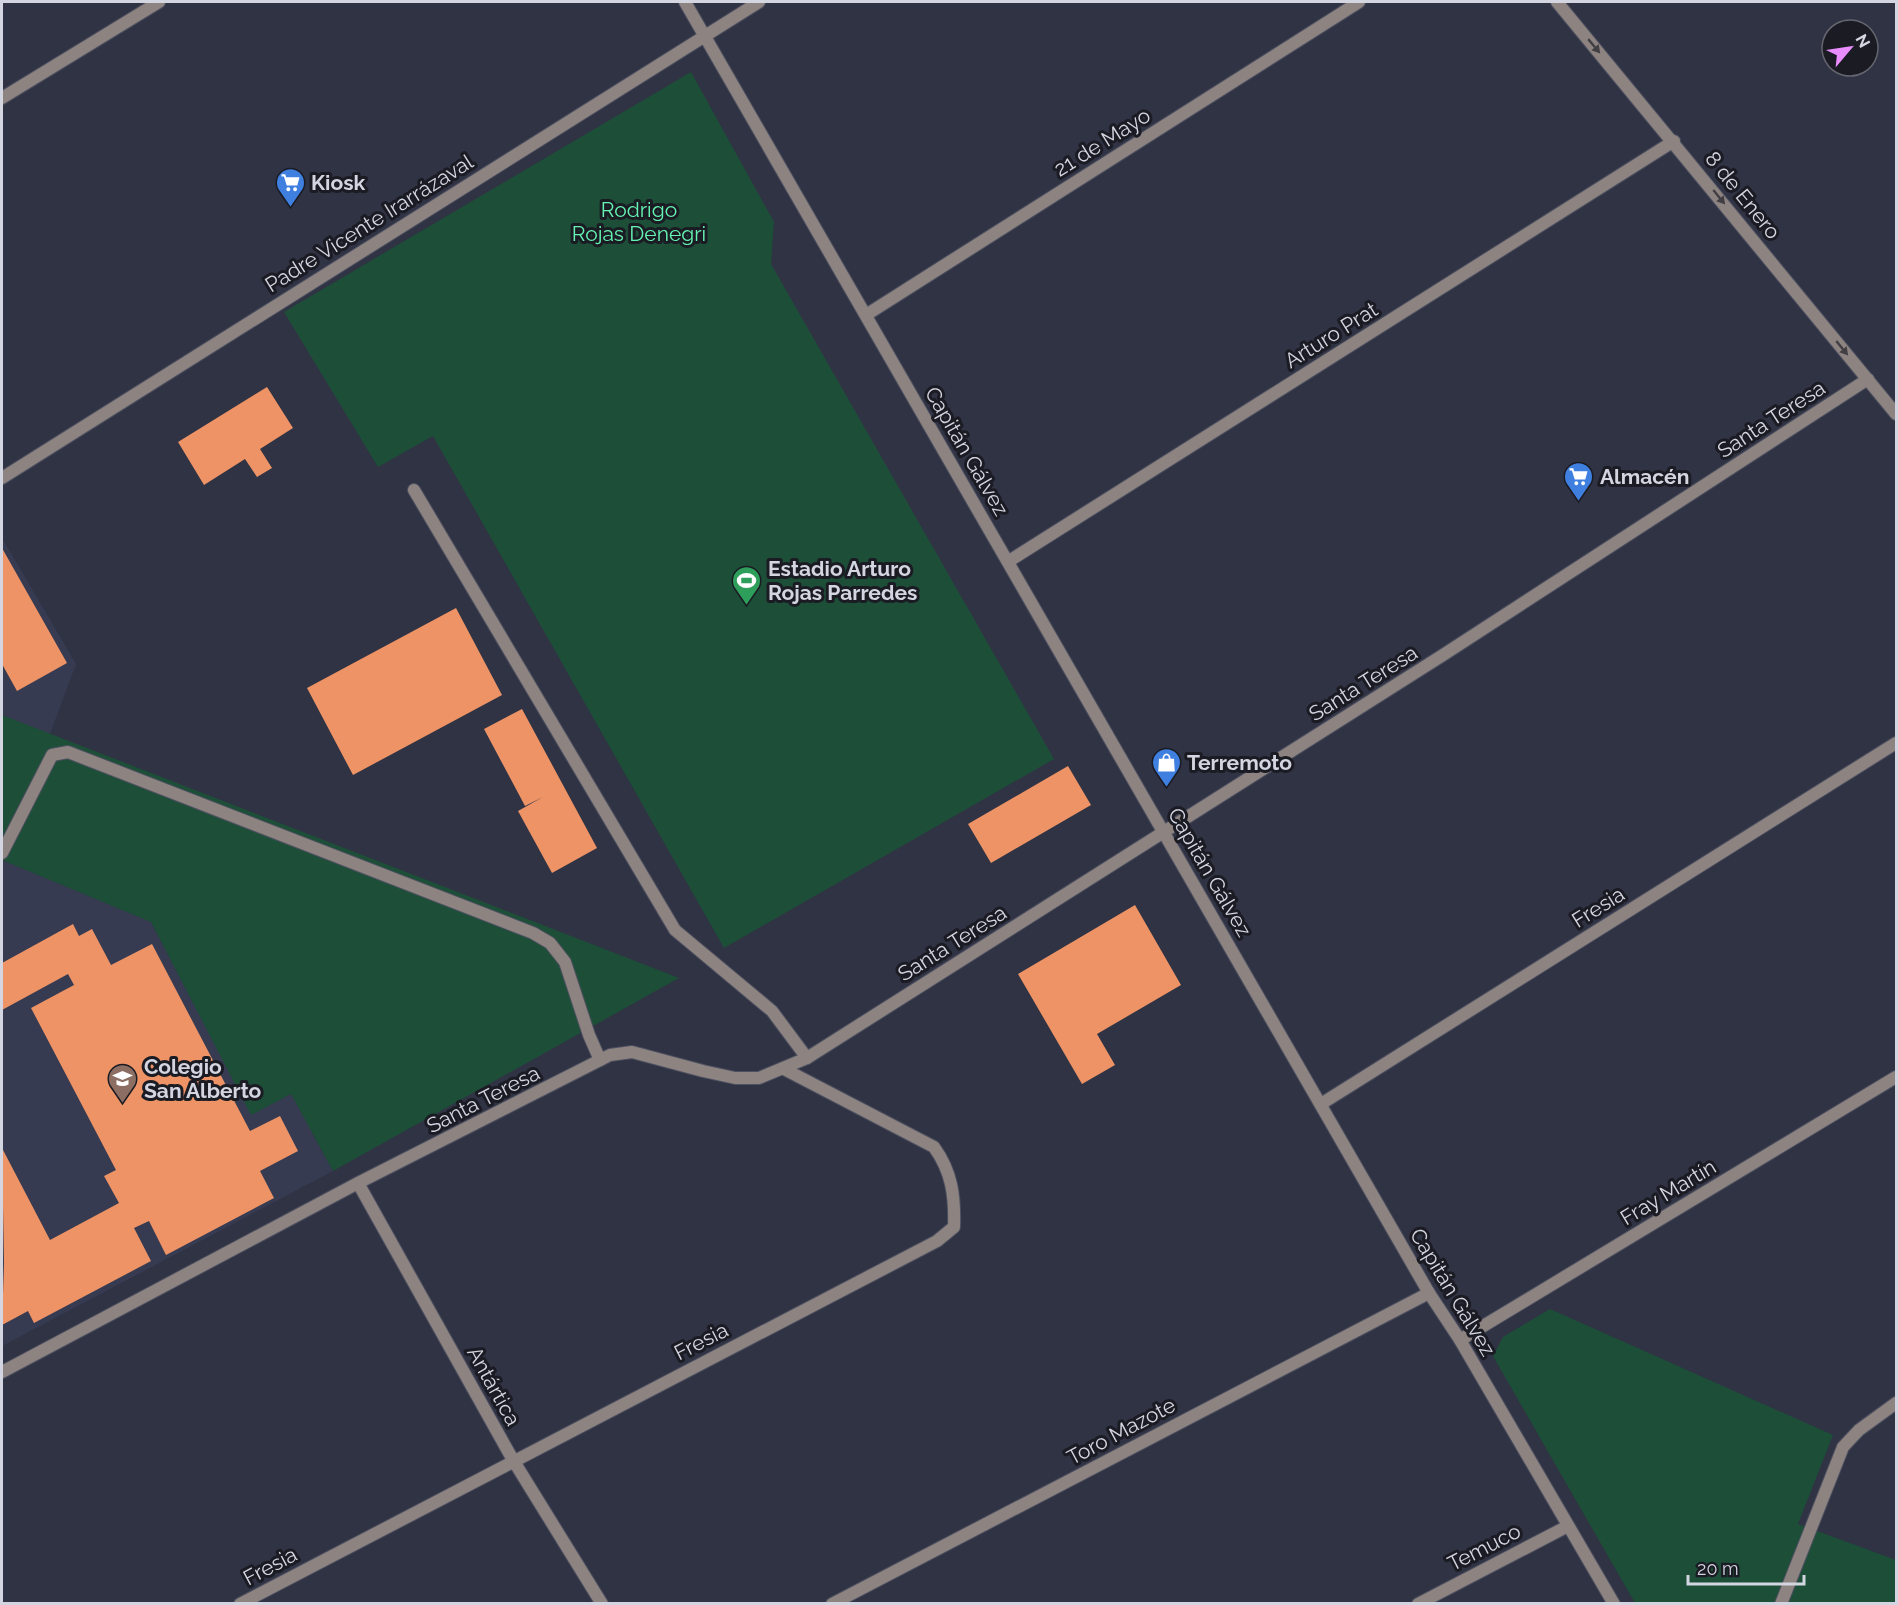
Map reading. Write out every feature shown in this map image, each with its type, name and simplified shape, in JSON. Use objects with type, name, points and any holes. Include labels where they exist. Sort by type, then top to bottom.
[{"type":"street","points":[[2,98],[159,2]]},
{"type":"street","name":"Capitán Gálvez","points":[[685,2],[1428,1293],[1460,1340],[1614,1604]]},
{"type":"street","name":"Padre Vicente Irarrázaval","points":[[2,478],[759,2]]},
{"type":"street","name":"21 de Mayo","points":[[866,315],[1359,2]]},
{"type":"street","name":"8 de Enero","points":[[1557,2],[1674,141],[1896,414]]},
{"type":"street","name":"Arturo Prat","points":[[1008,561],[1674,141]]},
{"type":"street","name":"Santa Teresa","points":[[2,1372],[358,1183],[610,1055],[632,1052],[735,1077],[759,1078],[784,1070],[807,1058],[1443,655],[1868,379]]},
{"type":"street","points":[[414,490],[675,930],[771,1011],[807,1058]]},
{"type":"street","name":"Fresia","points":[[1321,1104],[1896,743]]},
{"type":"street","points":[[2,853],[52,755],[68,752],[533,933],[550,943],[565,962],[589,1035],[600,1060]]},
{"type":"street","name":"Fresia","points":[[240,1604],[937,1241],[954,1227],[953,1187],[946,1164],[934,1147],[784,1070]]},
{"type":"street","name":"Fray Martín","points":[[1460,1340],[1896,1077]]},
{"type":"street","name":"Antártica","points":[[358,1183],[513,1460],[602,1604]]},
{"type":"street","name":"Toro Mazote","points":[[832,1604],[1428,1293]]},
{"type":"street","points":[[1781,1604],[1843,1447],[1859,1430],[1896,1403]]},
{"type":"street","name":"Temuco","points":[[1418,1604],[1568,1526]]},
{"type":"shaded area","points":[[2,538],[76,664],[50,734],[2,715]]},
{"type":"shaded area","name":"Colegio San Alberto","points":[[2,860],[151,922],[251,1114],[291,1094],[333,1171],[2,1346]]},
{"type":"green space","name":"Estadio Arturo Rojas Parredes","points":[[691,72],[774,222],[771,264],[1054,759],[724,948],[433,436],[378,467],[284,312]]},
{"type":"green space","points":[[2,715],[679,978],[333,1171],[291,1094],[251,1115],[151,922],[2,860]]},
{"type":"green space","points":[[1550,1309],[1833,1435],[1798,1524],[1896,1560],[1896,1603],[1635,1603],[1493,1356],[1503,1337]]},
{"type":"building","points":[[267,387],[293,428],[260,449],[272,468],[257,477],[245,459],[204,485],[178,442]]},
{"type":"building","points":[[2,548],[67,663],[17,691],[2,664]]},
{"type":"building","points":[[456,608],[502,695],[353,775],[307,688]]},
{"type":"building","points":[[522,709],[597,848],[552,873],[518,811],[543,797],[525,806],[484,729]]},
{"type":"building","points":[[1068,766],[1091,805],[991,863],[968,824]]},
{"type":"building","points":[[1135,905],[1181,985],[1097,1034],[1115,1065],[1082,1084],[1018,974]]},
{"type":"building","name":"Colegio San Alberto","points":[[73,924],[79,936],[92,929],[111,965],[152,944],[250,1131],[280,1116],[298,1151],[260,1171],[274,1198],[166,1255],[149,1221],[134,1228],[151,1261],[34,1323],[28,1311],[2,1325],[4,1263],[2,1148],[50,1240],[119,1203],[104,1176],[116,1170],[31,1008],[74,985],[68,974],[2,1010],[2,963]]},
{"type":"place","name":"Kiosk","points":[[290,208]]},
{"type":"place","name":"Almacén","points":[[1579,502]]},
{"type":"place","name":"Estadio Arturo Rojas Parredes","points":[[747,606]]},
{"type":"place","name":"Terremoto","points":[[1166,788]]},
{"type":"place","name":"Colegio San Alberto","points":[[123,1104]]},
{"type":"park label","name":"Rodrigo Rojas Denegri","points":[[639,221]]}]
